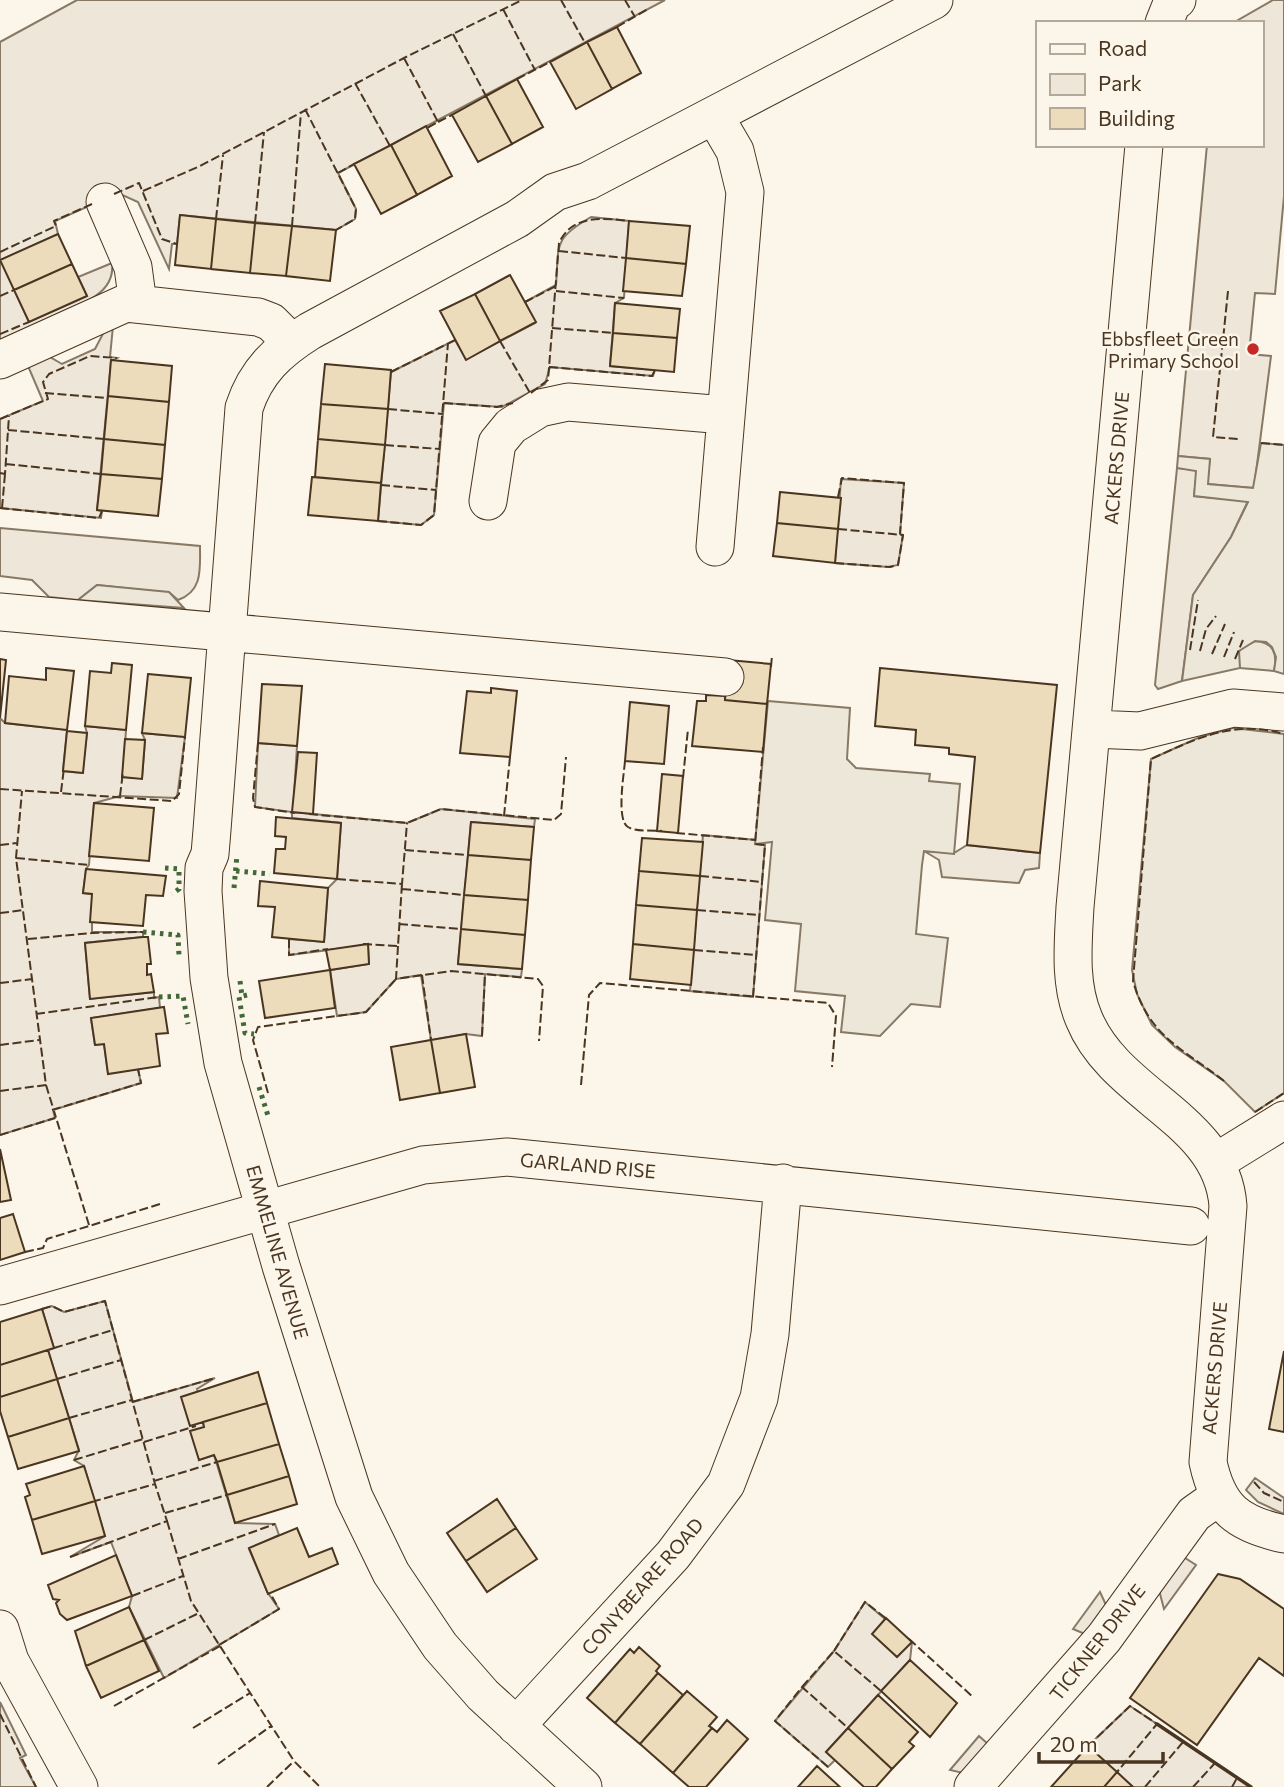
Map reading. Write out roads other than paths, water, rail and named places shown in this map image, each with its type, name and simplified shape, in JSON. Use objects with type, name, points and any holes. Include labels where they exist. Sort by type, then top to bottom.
[{"type":"street","name":"EMMELINE AVENUE","points":[[583,1787],[483,1695],[440,1646],[391,1573],[372,1537],[335,1445],[230,1089],[208,970],[202,891],[204,868],[211,842],[244,408],[264,368],[291,342],[517,219],[555,192],[588,181],[934,0]]},
{"type":"street","points":[[714,116],[735,151],[745,192],[715,547]]},
{"type":"street","name":"ACKERS DRIVE","points":[[1144,147],[1072,948],[1079,1006],[1093,1039],[1121,1074],[1200,1140],[1216,1162],[1225,1185],[1228,1206],[1207,1440],[1208,1462],[1219,1497]]},
{"type":"street","points":[[105,202],[133,267],[138,304]]},
{"type":"street","points":[[0,359],[125,303],[258,317],[271,322],[291,342]]},
{"type":"street","points":[[488,501],[497,443],[511,426],[540,408],[568,402],[725,415]]},
{"type":"street","points":[[0,612],[725,677]]},
{"type":"street","points":[[1093,729],[1140,731],[1233,708],[1284,712]]},
{"type":"street","points":[[1216,1162],[1284,1120]]},
{"type":"street","name":"GARLAND RISE","points":[[0,1286],[423,1165],[507,1157],[1191,1226]]},
{"type":"street","name":"CONYBEARE ROAD","points":[[516,1726],[673,1555],[726,1484],[755,1412],[762,1384],[770,1334],[783,1183]]},
{"type":"street","points":[[1219,1497],[1229,1510],[1242,1519],[1265,1530],[1284,1534]]},
{"type":"street","name":"TICKNER DRIVE","points":[[973,1787],[1104,1638],[1194,1514],[1219,1497]]},
{"type":"street","points":[[0,1629],[10,1661],[79,1787]]},
{"type":"place","name":"Ebbsfleet Green Primary School","points":[[1253,349]]}]
